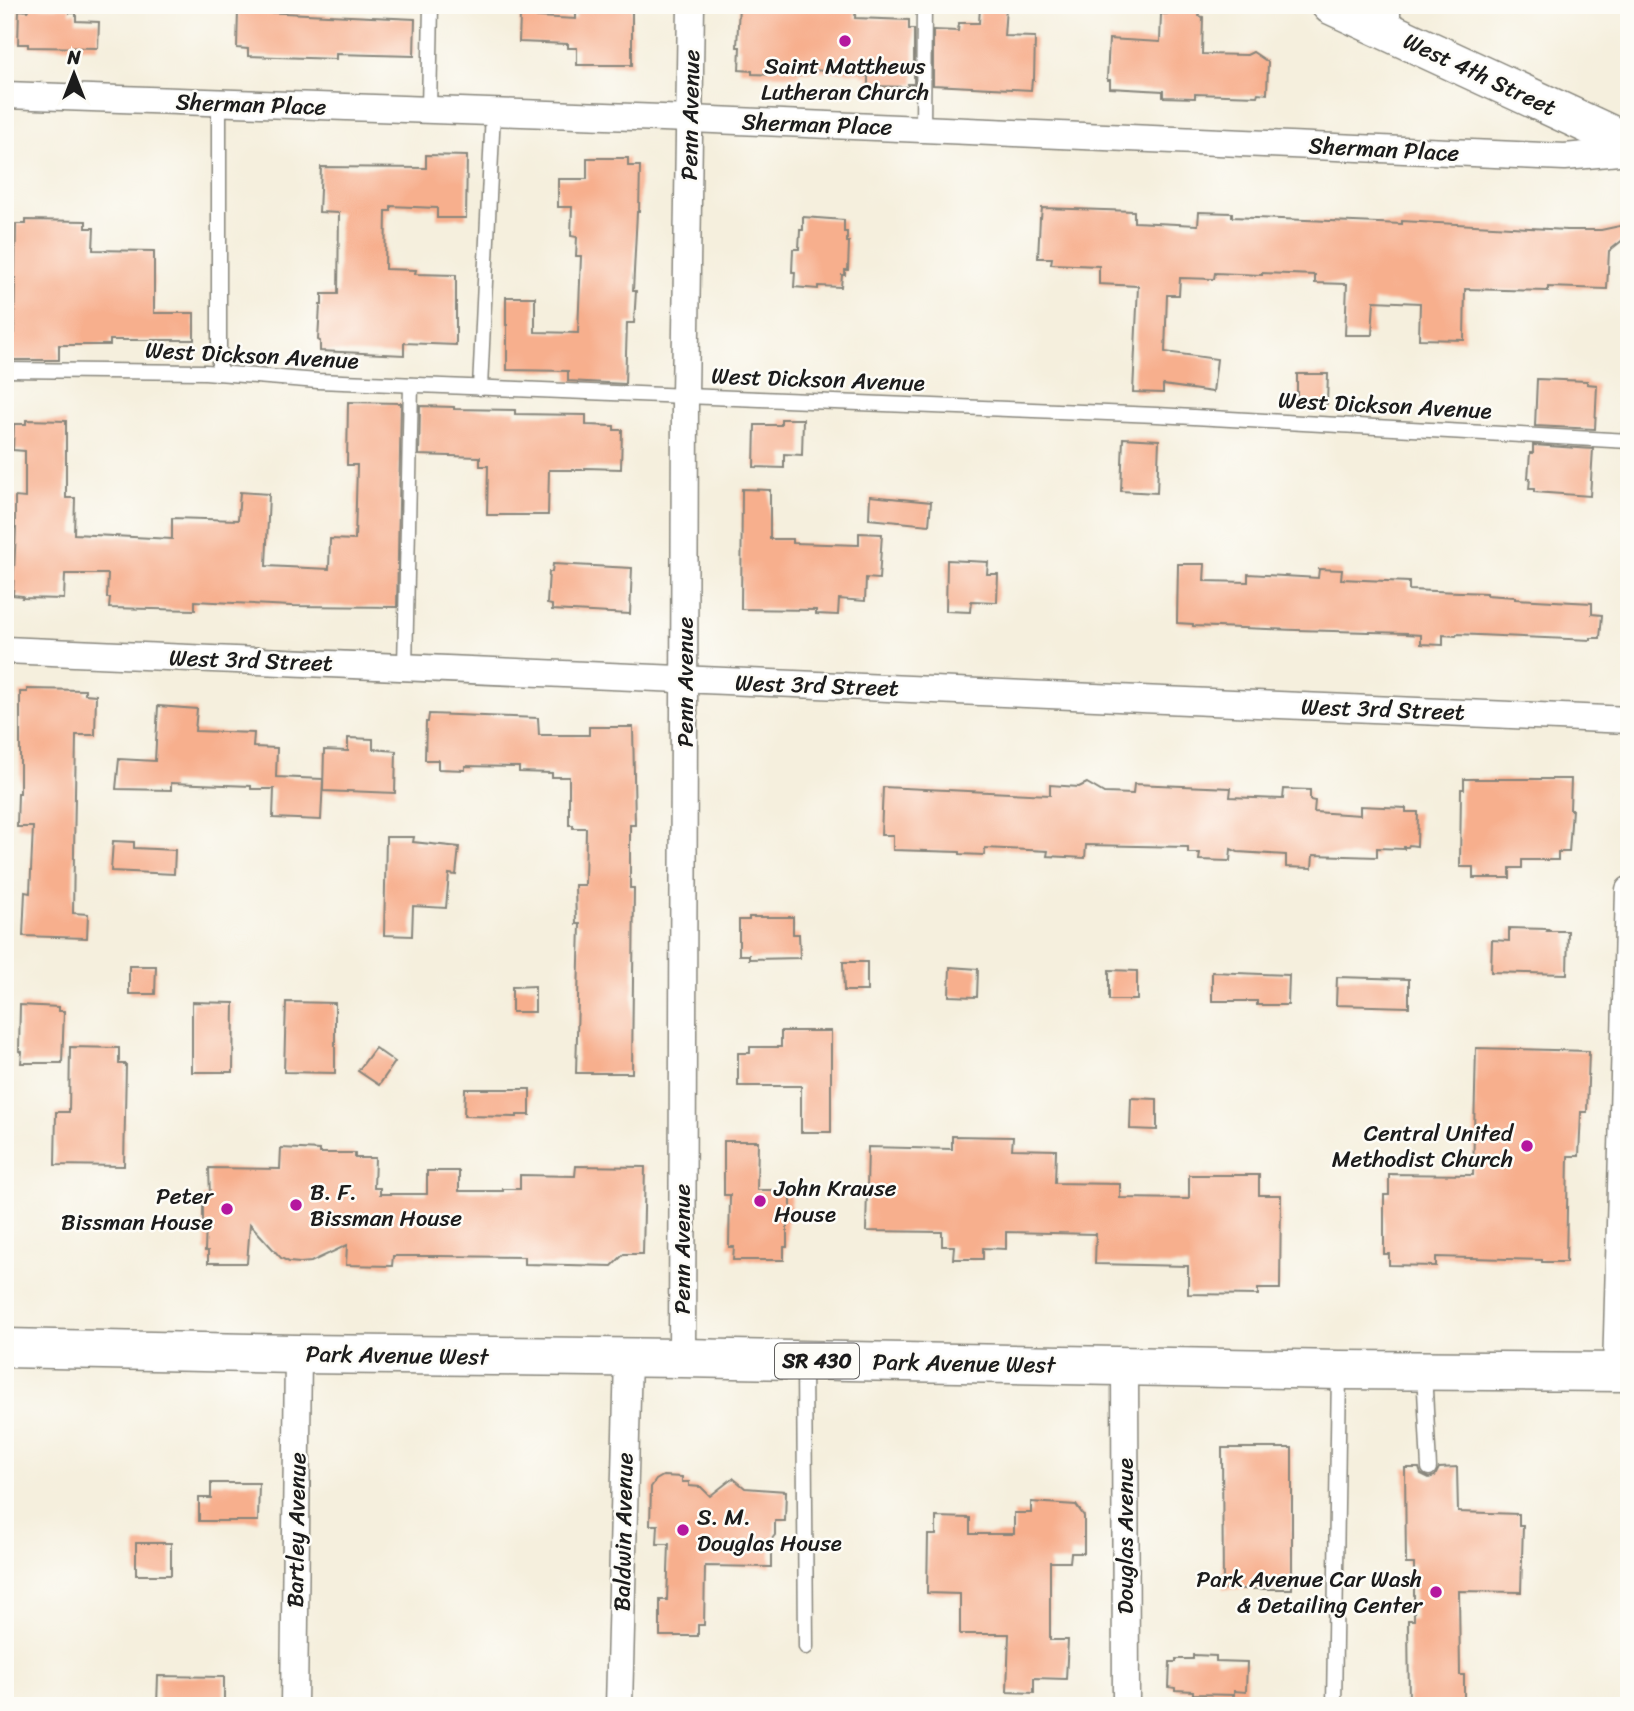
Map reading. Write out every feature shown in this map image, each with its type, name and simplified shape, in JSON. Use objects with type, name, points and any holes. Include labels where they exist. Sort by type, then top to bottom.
[{"type":"main road","name":"West 4th Street","points":[[1331,5],[1393,20],[1629,143]]},
{"type":"main road","name":"Park Avenue West","points":[[5,1348],[1339,1370],[1622,1372]]},
{"type":"street","name":"Penn Avenue","points":[[682,1358],[685,396],[691,5]]},
{"type":"street","name":"Sherman Place","points":[[5,95],[690,119],[1565,157],[1629,151]]},
{"type":"street","name":"West 3rd Street","points":[[5,650],[1629,720]]},
{"type":"street","points":[[1622,1372],[1629,890]]},
{"type":"street","name":"Bartley Avenue","points":[[294,1706],[298,1354]]},
{"type":"street","name":"Baldwin Avenue","points":[[619,1706],[628,1357]]},
{"type":"street","name":"Douglas Avenue","points":[[1125,1366],[1126,1706]]},
{"type":"lane","points":[[429,110],[432,5]]},
{"type":"lane","points":[[923,129],[924,5]]},
{"type":"lane","points":[[219,103],[219,373]]},
{"type":"lane","points":[[480,388],[493,112]]},
{"type":"lane","name":"West Dickson Avenue","points":[[5,370],[219,373],[318,381],[1157,415],[1629,442]]},
{"type":"lane","points":[[405,667],[411,385]]},
{"type":"lane","points":[[804,1361],[806,1647]]},
{"type":"lane","points":[[1424,1369],[1429,1468]]},
{"type":"lane","points":[[1334,1706],[1339,1370]]},
{"type":"building","points":[[576,5],[632,5],[632,65],[577,65],[577,48],[568,48],[568,44],[519,42],[520,16],[576,19]]},
{"type":"building","points":[[739,5],[856,5],[855,18],[909,20],[909,29],[914,29],[914,84],[908,84],[908,87],[868,86],[868,76],[862,76],[862,73],[811,70],[799,72],[799,76],[752,74],[752,71],[739,70]]},
{"type":"building","points":[[1167,5],[1199,6],[1199,16],[1203,17],[1202,54],[1247,55],[1253,52],[1268,62],[1267,94],[1163,97],[1163,91],[1110,88],[1110,80],[1107,80],[1109,39],[1160,42],[1161,14],[1167,14]]},
{"type":"building","points":[[28,7],[70,8],[70,13],[76,13],[76,21],[99,22],[98,48],[28,47],[28,44],[18,44],[19,10],[28,11]]},
{"type":"building","points":[[980,7],[1006,7],[1004,36],[1035,37],[1034,80],[1031,90],[933,85],[933,30],[958,31],[959,23],[979,23]]},
{"type":"building","points":[[238,11],[415,19],[414,56],[336,54],[336,59],[248,56],[248,49],[237,48]]},
{"type":"building","points":[[426,155],[467,156],[466,218],[437,218],[437,208],[391,206],[391,211],[386,211],[385,269],[416,270],[415,274],[456,275],[456,345],[404,343],[404,355],[320,351],[318,340],[322,294],[338,294],[339,213],[319,212],[321,167],[426,168]]},
{"type":"building","points":[[587,158],[628,158],[628,166],[640,166],[633,291],[636,291],[634,323],[627,323],[625,384],[568,381],[568,371],[507,370],[506,297],[535,297],[535,332],[578,333],[581,256],[576,256],[577,237],[571,236],[572,207],[558,207],[558,179],[587,179]]},
{"type":"building","points":[[1042,208],[1134,211],[1134,222],[1198,225],[1199,212],[1232,213],[1232,217],[1402,224],[1402,221],[1567,230],[1601,230],[1629,224],[1629,235],[1609,251],[1607,289],[1465,289],[1464,340],[1419,339],[1420,303],[1374,301],[1372,335],[1345,335],[1347,284],[1315,283],[1315,275],[1215,273],[1214,279],[1180,278],[1179,295],[1167,295],[1165,352],[1217,359],[1213,392],[1163,385],[1163,393],[1133,392],[1138,286],[1099,284],[1099,266],[1051,264],[1052,258],[1038,258]]},
{"type":"building","points":[[803,217],[844,220],[844,232],[847,232],[849,242],[848,270],[842,275],[841,287],[794,287],[793,249],[799,249]]},
{"type":"building","points":[[26,220],[86,221],[86,228],[94,228],[93,250],[154,251],[154,313],[194,313],[194,340],[110,340],[110,345],[59,345],[59,360],[6,360],[6,333],[14,333],[16,224],[26,224]]},
{"type":"building","points":[[1297,374],[1328,374],[1327,404],[1297,403]]},
{"type":"building","points":[[1537,379],[1587,381],[1587,384],[1597,385],[1595,429],[1535,426]]},
{"type":"building","points":[[348,402],[401,403],[397,607],[291,606],[195,601],[195,610],[109,608],[108,574],[65,574],[64,599],[22,598],[23,596],[13,595],[15,497],[25,498],[25,451],[13,450],[14,424],[26,424],[26,420],[66,421],[66,498],[75,498],[74,534],[172,539],[172,518],[238,520],[240,492],[269,494],[266,566],[329,569],[330,539],[355,540],[357,465],[347,465]]},
{"type":"building","points":[[420,406],[515,410],[515,414],[586,415],[586,425],[614,426],[614,430],[622,430],[621,469],[549,470],[548,515],[487,515],[488,466],[480,466],[480,457],[419,455]]},
{"type":"building","points":[[781,419],[803,419],[802,455],[784,454],[784,468],[754,467],[755,425],[781,425]]},
{"type":"building","points":[[1123,438],[1159,440],[1157,493],[1121,491]]},
{"type":"building","points":[[1533,445],[1593,449],[1590,496],[1534,492],[1534,489],[1529,489],[1530,453],[1533,453]]},
{"type":"building","points":[[742,489],[770,490],[770,539],[793,539],[793,543],[859,545],[859,533],[882,534],[879,579],[866,578],[865,601],[839,599],[838,615],[816,614],[816,610],[741,609]]},
{"type":"building","points":[[870,496],[931,502],[929,525],[869,519]]},
{"type":"building","points":[[947,560],[988,562],[987,574],[998,574],[997,602],[971,601],[970,612],[946,611]]},
{"type":"building","points":[[553,564],[632,568],[630,614],[552,610],[552,605],[547,604],[549,572],[552,572]]},
{"type":"building","points":[[1178,564],[1205,564],[1204,581],[1248,582],[1248,574],[1318,578],[1319,569],[1342,570],[1341,579],[1409,582],[1409,590],[1486,593],[1515,599],[1592,603],[1592,614],[1602,615],[1600,638],[1591,640],[1457,634],[1443,635],[1443,645],[1421,644],[1421,635],[1407,633],[1193,626],[1177,623]]},
{"type":"building","points":[[27,689],[85,690],[85,694],[96,695],[95,735],[76,735],[73,913],[88,914],[87,938],[23,936],[25,892],[30,893],[33,827],[17,827],[20,793],[20,692],[27,692]]},
{"type":"building","points":[[158,706],[197,709],[195,731],[254,733],[253,747],[277,748],[276,777],[323,779],[321,820],[273,818],[274,789],[171,783],[171,790],[116,789],[119,759],[155,761]]},
{"type":"building","points":[[429,714],[538,718],[539,735],[589,735],[589,727],[633,727],[635,825],[630,825],[630,888],[634,888],[632,1073],[576,1073],[580,924],[576,924],[575,885],[585,885],[586,828],[573,828],[573,825],[569,825],[569,777],[552,777],[552,773],[519,772],[519,767],[465,766],[465,770],[438,769],[438,760],[425,760],[426,722]]},
{"type":"building","points":[[348,738],[373,739],[373,749],[396,751],[395,793],[323,791],[324,750],[348,751]]},
{"type":"building","points":[[1464,779],[1571,779],[1569,852],[1558,852],[1558,860],[1522,860],[1522,868],[1510,868],[1510,878],[1473,878],[1473,867],[1460,867],[1461,789],[1464,789]]},
{"type":"building","points":[[1087,783],[1104,793],[1133,794],[1134,784],[1231,788],[1230,797],[1283,799],[1284,789],[1310,790],[1310,800],[1315,801],[1314,812],[1360,815],[1360,806],[1406,808],[1406,812],[1418,812],[1417,846],[1409,845],[1404,849],[1377,848],[1377,857],[1313,855],[1312,868],[1286,867],[1286,855],[1238,852],[1231,849],[1230,861],[1199,860],[1200,853],[1188,853],[1188,847],[1086,845],[1085,858],[1047,856],[1048,851],[985,848],[984,855],[893,850],[893,835],[881,835],[883,787],[1050,795],[1050,785],[1079,787]]},
{"type":"building","points":[[386,837],[414,837],[413,842],[459,847],[456,875],[449,874],[446,908],[413,906],[412,936],[384,935]]},
{"type":"building","points":[[113,841],[134,842],[134,848],[175,850],[174,874],[111,871]]},
{"type":"building","points":[[749,917],[793,917],[793,934],[799,934],[800,958],[749,959],[749,955],[739,955],[739,920],[749,920]]},
{"type":"building","points":[[1509,928],[1568,931],[1567,974],[1491,972],[1492,940],[1509,941]]},
{"type":"building","points":[[843,962],[867,962],[867,991],[844,991]]},
{"type":"building","points":[[129,966],[156,966],[155,994],[129,994]]},
{"type":"building","points":[[950,967],[978,969],[977,997],[949,996]]},
{"type":"building","points":[[1109,970],[1137,971],[1137,1000],[1109,1000]]},
{"type":"building","points":[[1212,972],[1289,975],[1288,1005],[1257,1005],[1257,1001],[1212,1001]]},
{"type":"building","points":[[1337,977],[1409,979],[1409,1007],[1336,1005]]},
{"type":"building","points":[[535,986],[535,1012],[512,1012],[512,987]]},
{"type":"building","points":[[192,1002],[234,1003],[233,1072],[192,1072]]},
{"type":"building","points":[[286,1002],[335,1003],[335,1073],[284,1072]]},
{"type":"building","points":[[20,1005],[59,1007],[59,1011],[64,1011],[62,1063],[21,1063]]},
{"type":"building","points":[[781,1031],[831,1031],[831,1132],[801,1132],[801,1086],[738,1086],[738,1053],[750,1053],[750,1047],[781,1047]]},
{"type":"building","points":[[70,1047],[119,1048],[119,1064],[126,1064],[124,1166],[55,1165],[56,1112],[69,1112]]},
{"type":"building","points":[[375,1048],[395,1062],[379,1085],[358,1071]]},
{"type":"building","name":"Central United Methodist Church","points":[[1476,1048],[1589,1051],[1587,1112],[1581,1112],[1579,1156],[1568,1156],[1566,1262],[1436,1257],[1436,1266],[1389,1265],[1389,1254],[1384,1254],[1384,1195],[1389,1195],[1389,1174],[1473,1175]]},
{"type":"building","points":[[465,1089],[530,1089],[530,1115],[464,1116]]},
{"type":"building","points":[[1131,1098],[1157,1099],[1157,1130],[1130,1129]]},
{"type":"building","points":[[952,1136],[1013,1137],[1012,1149],[1056,1150],[1055,1183],[1120,1184],[1120,1198],[1189,1199],[1189,1175],[1259,1175],[1259,1195],[1281,1195],[1280,1289],[1258,1289],[1258,1295],[1188,1294],[1188,1266],[1095,1264],[1096,1234],[1006,1232],[1006,1249],[983,1248],[983,1259],[953,1259],[954,1246],[942,1246],[942,1232],[866,1231],[868,1147],[952,1149]]},
{"type":"building","name":"John Krause House","points":[[724,1141],[758,1141],[757,1190],[791,1190],[791,1221],[787,1221],[784,1260],[733,1260],[734,1247],[729,1247],[730,1195],[724,1195]]},
{"type":"building","points":[[281,1148],[320,1150],[320,1153],[355,1153],[355,1158],[375,1158],[374,1188],[380,1188],[380,1194],[427,1194],[427,1171],[459,1171],[459,1191],[503,1191],[520,1189],[520,1175],[575,1176],[576,1166],[645,1167],[643,1254],[624,1254],[612,1266],[524,1264],[524,1257],[437,1256],[393,1256],[392,1266],[346,1265],[347,1245],[311,1262],[300,1263],[281,1258],[250,1224],[247,1263],[208,1263],[203,1196],[210,1196],[209,1168],[280,1169]]},
{"type":"building","points":[[1222,1448],[1292,1448],[1292,1589],[1223,1589]]},
{"type":"building","name":"Park Avenue Car Wash & Detailing Center","points":[[1457,1467],[1458,1512],[1519,1514],[1519,1525],[1523,1525],[1521,1592],[1459,1591],[1460,1675],[1464,1675],[1464,1706],[1409,1706],[1408,1620],[1414,1620],[1414,1564],[1406,1564],[1405,1468],[1419,1468],[1421,1474],[1429,1478],[1435,1476],[1439,1468]]},
{"type":"building","points":[[663,1476],[682,1477],[682,1482],[701,1487],[710,1496],[733,1478],[745,1488],[786,1491],[785,1521],[775,1521],[775,1535],[771,1540],[771,1567],[705,1566],[704,1625],[698,1625],[698,1636],[660,1636],[660,1600],[667,1600],[669,1544],[657,1544],[658,1525],[650,1525],[651,1487]]},
{"type":"building","points":[[211,1483],[259,1483],[258,1521],[199,1521],[199,1498],[211,1498]]},
{"type":"building","points":[[1031,1502],[1076,1505],[1084,1516],[1084,1553],[1071,1553],[1070,1562],[1050,1562],[1050,1640],[1068,1640],[1066,1679],[1034,1678],[1034,1693],[1007,1692],[1009,1634],[960,1634],[960,1594],[927,1593],[928,1535],[936,1535],[936,1517],[970,1518],[970,1534],[1014,1534],[1014,1513],[1031,1513]]},
{"type":"building","points":[[136,1543],[171,1543],[171,1575],[136,1575]]},
{"type":"building","points":[[1193,1655],[1216,1656],[1216,1661],[1247,1662],[1246,1692],[1234,1691],[1234,1695],[1193,1694],[1193,1691],[1169,1687],[1170,1662],[1176,1662],[1176,1659],[1193,1659]]},
{"type":"building","points":[[158,1676],[224,1677],[224,1706],[157,1706]]},
{"type":"place","name":"Saint Matthews Lutheran Church","points":[[845,41]]},
{"type":"place","name":"Central United Methodist Church","points":[[1527,1146]]},
{"type":"place","name":"John Krause House","points":[[760,1201]]},
{"type":"place","name":"B. F. Bissman House","points":[[296,1205]]},
{"type":"place","name":"Peter Bissman House","points":[[227,1209]]},
{"type":"place","name":"S. M. Douglas House","points":[[683,1530]]},
{"type":"place","name":"Park Avenue Car Wash & Detailing Center","points":[[1436,1592]]}]
